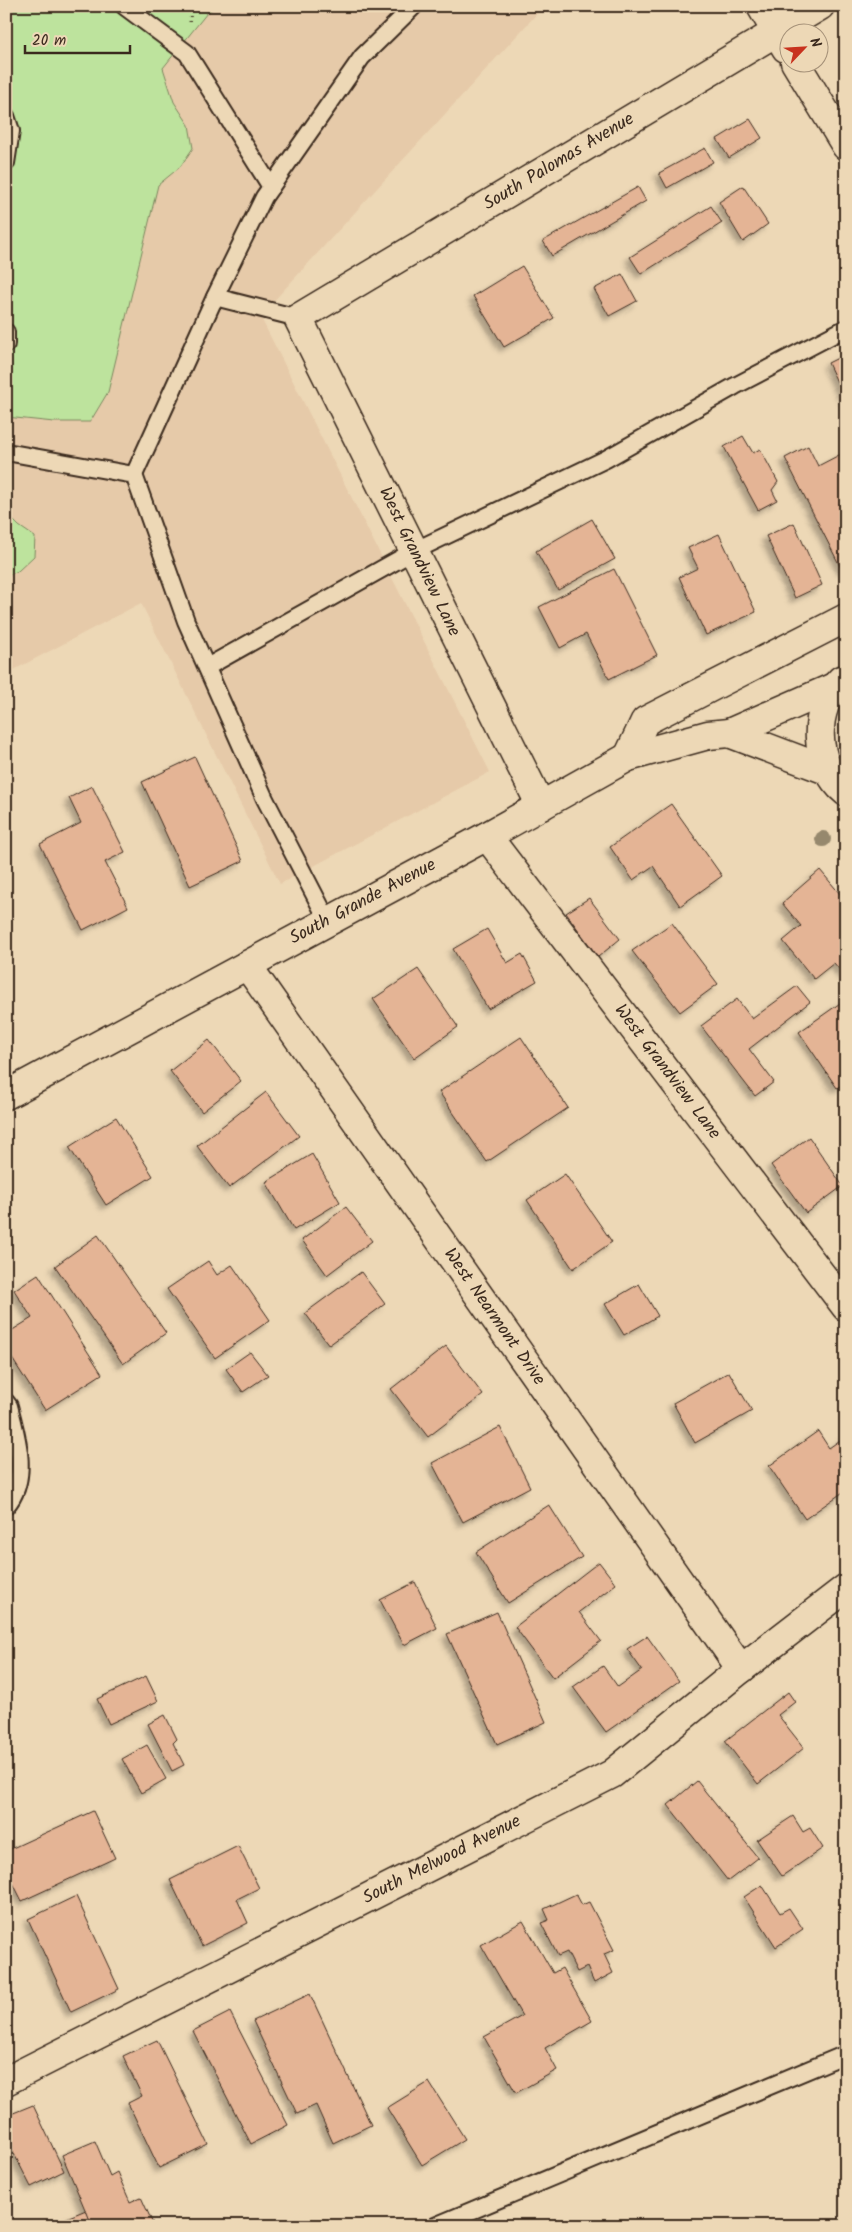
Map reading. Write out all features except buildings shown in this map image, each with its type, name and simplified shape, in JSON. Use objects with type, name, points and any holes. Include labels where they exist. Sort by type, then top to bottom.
[{"type":"street","points":[[761,6],[780,38]]},
{"type":"street","name":"South Palomas Avenue","points":[[804,22],[820,6]]},
{"type":"street","name":"South Palomas Avenue","points":[[298,318],[780,45]]},
{"type":"street","points":[[801,72],[846,146]]},
{"type":"street","name":"West Grandview Lane","points":[[298,318],[541,806]]},
{"type":"street","points":[[628,757],[645,721],[846,618]]},
{"type":"street","points":[[840,681],[824,706],[820,728],[821,750],[829,771],[846,792]]},
{"type":"street","name":"South Grande Avenue","points":[[6,1095],[488,836],[628,757],[708,735],[729,734],[840,681]]},
{"type":"street","name":"South Grande Avenue","points":[[729,734],[829,771]]},
{"type":"street","name":"West Grandview Lane","points":[[488,836],[846,1307]]},
{"type":"street","name":"West Nearmont Drive","points":[[247,965],[741,1669]]},
{"type":"street","name":"South Melwood Avenue","points":[[6,2081],[612,1774],[741,1669],[846,1588]]},
{"type":"lane","points":[[124,6],[187,52],[271,187]]},
{"type":"lane","points":[[328,921],[266,799],[186,621],[134,474],[215,297],[271,187],[362,56],[414,6]]},
{"type":"lane","points":[[6,116],[11,131],[6,163]]},
{"type":"lane","points":[[215,297],[298,318]]},
{"type":"lane","points":[[207,667],[414,551],[606,459],[735,386],[846,328]]},
{"type":"lane","points":[[6,332],[6,344]]},
{"type":"lane","points":[[6,452],[134,474]]},
{"type":"lane","points":[[6,1402],[9,1406],[19,1446],[18,1484],[6,1506]]},
{"type":"lane","points":[[435,2226],[846,2054]]},
{"type":"shaded area","points":[[6,6],[544,6],[260,316],[490,772],[280,884],[141,603],[6,674]]},
{"type":"green space","points":[[6,6],[216,6],[207,13],[163,68],[174,102],[189,125],[193,148],[180,167],[158,185],[108,392],[90,422],[54,422],[6,417]]},
{"type":"green space","points":[[6,513],[19,526],[35,537],[34,556],[18,571],[6,576]]}]
